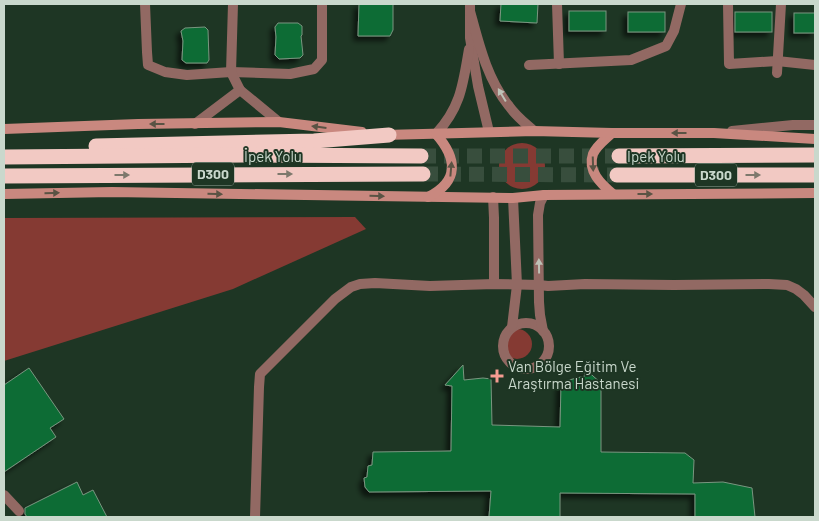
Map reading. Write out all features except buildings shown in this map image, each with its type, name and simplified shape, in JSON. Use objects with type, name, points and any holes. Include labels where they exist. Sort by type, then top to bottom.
[{"type":"highway","points":[[4,149],[314,141],[390,135]]},
{"type":"highway","name":"İpek Yolu","points":[[4,157],[421,156]]},
{"type":"highway","name":"Ipek Yolu","points":[[619,156],[815,156]]},
{"type":"highway","name":"İpek Yolu","points":[[4,176],[423,174]]},
{"type":"highway","name":"Ipek Yolu","points":[[617,175],[815,175]]},
{"type":"street","points":[[145,4],[148,65],[165,72],[187,75],[231,72],[290,74],[314,69],[322,60],[322,4]]},
{"type":"street","points":[[233,4],[231,72],[240,90],[279,122]]},
{"type":"street","points":[[557,4],[559,64]]},
{"type":"street","points":[[530,65],[631,60],[666,46],[674,31],[681,4]]},
{"type":"street","points":[[728,4],[729,64],[777,61],[815,65]]},
{"type":"street","points":[[777,73],[781,4]]},
{"type":"street","points":[[436,134],[453,112],[464,82],[470,38],[470,8]]},
{"type":"street","points":[[470,8],[481,50],[491,76],[508,106],[534,131]]},
{"type":"street","points":[[470,38],[478,86],[490,132]]},
{"type":"street","points":[[195,124],[240,90]]},
{"type":"street","points":[[4,129],[138,124],[279,122],[390,135],[534,131],[714,133],[815,139]]},
{"type":"street","points":[[714,133],[793,125],[815,125]]},
{"type":"street","points":[[612,133],[600,144],[593,154],[592,165],[595,176],[613,194]]},
{"type":"street","points":[[427,197],[445,186],[450,178],[453,166],[445,144],[436,134]]},
{"type":"street","points":[[4,194],[112,192],[514,198],[544,195],[815,193]]},
{"type":"street","points":[[543,331],[540,315],[538,215],[540,203],[544,195]]},
{"type":"street","points":[[493,197],[494,284]]},
{"type":"street","points":[[512,328],[517,285],[514,198]]},
{"type":"street","points":[[255,517],[260,374],[335,299],[351,287],[375,283],[430,286],[494,284],[548,286],[584,284],[769,284],[787,285],[796,289],[815,308]]},
{"type":"street","points":[[526,323],[540,327],[543,331],[548,339],[548,354],[544,362],[538,367],[522,370],[508,362],[502,347],[503,339],[512,328],[518,324],[526,323]]},
{"type":"street","points":[[4,495],[19,511]]},
{"type":"shaded area","points":[[522,143],[535,147],[541,153],[545,166],[541,179],[535,185],[522,189],[509,185],[503,179],[499,166],[503,153],[509,147]]},
{"type":"shaded area","points":[[355,217],[366,229],[233,289],[4,361],[4,218]]},
{"type":"shaded area","points":[[517,329],[528,333],[532,344],[528,355],[517,359],[506,355],[502,344],[506,333]]},
{"type":"tunnel","points":[[421,156],[619,156]]},
{"type":"tunnel","points":[[423,174],[617,175]]},
{"type":"place","name":"Van Bölge Eğitim Ve Araştırma Hastanesi","points":[[497,376]]}]
